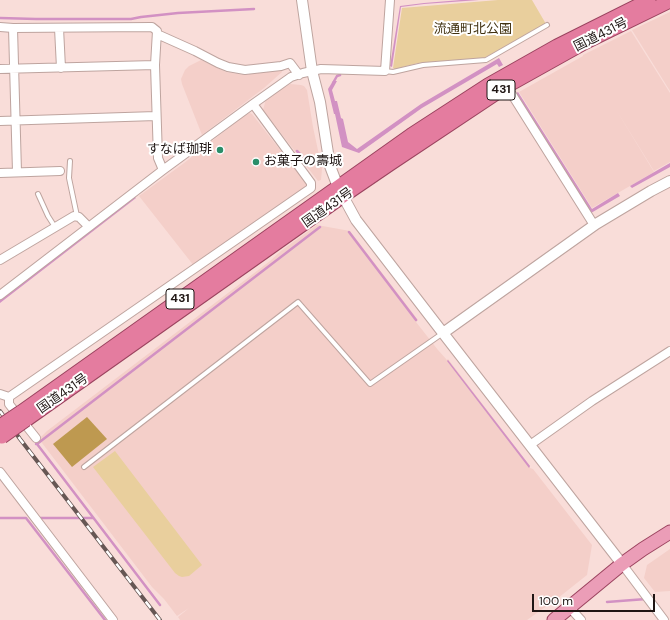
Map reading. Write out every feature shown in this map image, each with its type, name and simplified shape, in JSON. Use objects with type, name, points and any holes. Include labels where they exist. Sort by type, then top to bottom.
[{"type":"highway","name":"国道431号","points":[[1,434],[24,416],[341,192],[411,135],[488,85],[557,46],[649,0]]},
{"type":"highway","name":"国道431号","points":[[341,192],[390,164],[507,86],[584,43],[670,1]]},
{"type":"main road","points":[[554,620],[622,564],[670,532]]},
{"type":"street","points":[[302,0],[312,71],[320,102],[330,166],[341,192],[356,220],[664,620]]},
{"type":"street","points":[[0,295],[163,170],[291,77],[321,69],[384,72],[390,0]]},
{"type":"street","points":[[0,27],[152,27],[157,31],[155,65],[156,116],[158,158],[163,170]]},
{"type":"street","points":[[14,28],[17,172]]},
{"type":"street","points":[[59,28],[60,68]]},
{"type":"street","points":[[157,34],[195,51],[218,64],[228,67],[245,70],[282,66],[290,63],[299,75]]},
{"type":"street","points":[[0,69],[155,65]]},
{"type":"street","points":[[511,93],[594,225]]},
{"type":"street","points":[[9,397],[311,188],[311,183],[254,104]]},
{"type":"street","points":[[0,121],[156,116]]},
{"type":"street","points":[[0,173],[60,171]]},
{"type":"street","points":[[443,333],[594,225],[670,181]]},
{"type":"street","points":[[0,260],[74,216],[79,216],[89,227]]},
{"type":"street","points":[[530,445],[592,401],[670,351]]},
{"type":"street","points":[[0,394],[9,397]]},
{"type":"street","points":[[9,397],[9,404],[36,438]]},
{"type":"street","points":[[0,472],[113,620]]},
{"type":"street","points":[[570,608],[581,620]]},
{"type":"lane","points":[[384,72],[393,72],[423,65],[486,60],[548,25]]},
{"type":"lane","points":[[70,160],[70,178],[76,216]]},
{"type":"lane","points":[[38,194],[55,228]]},
{"type":"lane","points":[[84,467],[298,302],[370,384],[443,333]]},
{"type":"shaded area","points":[[461,0],[479,0],[401,7],[392,67],[390,66],[400,6]]},
{"type":"shaded area","points":[[670,12],[670,91],[632,30]]},
{"type":"shaded area","points":[[631,31],[670,93],[670,162],[654,171],[615,108],[654,172],[592,208],[519,92],[583,55]]},
{"type":"shaded area","points":[[499,58],[503,65],[499,67],[497,64],[422,108],[359,153],[342,147],[328,89],[333,81],[337,81],[332,90],[335,101],[337,101],[341,118],[343,119],[348,142],[357,149],[421,104]]},
{"type":"shaded area","points":[[201,60],[226,72],[244,75],[282,69],[282,72],[264,88],[202,135],[181,79],[185,70],[189,66]]},
{"type":"shaded area","name":"お菓子の壽城","points":[[290,84],[304,86],[307,90],[322,169],[321,180],[318,181],[263,110],[266,99]]},
{"type":"shaded area","points":[[518,92],[592,209],[618,193],[620,196],[591,213],[515,94]]},
{"type":"shaded area","name":"お菓子の壽城","points":[[250,113],[306,183],[306,188],[194,266],[139,196],[245,115]]},
{"type":"shaded area","points":[[670,163],[670,167],[632,188],[630,186]]},
{"type":"shaded area","points":[[134,196],[136,198],[0,303],[0,300]]},
{"type":"shaded area","points":[[317,225],[350,231],[418,320],[416,322],[438,350],[447,360],[448,359],[530,466],[530,468],[533,469],[592,545],[587,575],[527,620],[180,620],[178,617],[189,608],[177,616],[164,599],[152,587],[39,439],[47,431],[270,261],[282,250]]},
{"type":"shaded area","points":[[448,360],[530,466],[529,468],[447,361]]},
{"type":"shaded area","points":[[87,417],[107,439],[72,467],[53,444]]},
{"type":"shaded area","points":[[670,549],[670,591],[655,592],[644,578],[647,565]]},
{"type":"green space","name":"流通町北公園","points":[[498,0],[532,0],[546,24],[484,58],[418,63],[395,69],[393,68],[402,8]]},
{"type":"green space","points":[[115,451],[202,565],[189,576],[182,577],[175,573],[93,467]]},
{"type":"waterway","points":[[0,18],[131,19],[178,13],[254,9]]},
{"type":"waterway","points":[[333,83],[337,76],[340,75]]},
{"type":"waterway","points":[[297,151],[302,156]]},
{"type":"waterway","points":[[37,444],[320,227]]},
{"type":"waterway","points":[[349,232],[416,320]]},
{"type":"waterway","points":[[36,444],[160,605]]},
{"type":"waterway","points":[[0,518],[26,518],[105,620]]},
{"type":"waterway","points":[[40,518],[92,518]]},
{"type":"waterway","points":[[607,602],[646,599]]},
{"type":"railway","points":[[0,411],[160,620]]},
{"type":"place","name":"すなば珈琲","points":[[220,150]]},
{"type":"place","name":"お菓子の壽城","points":[[256,162]]}]
